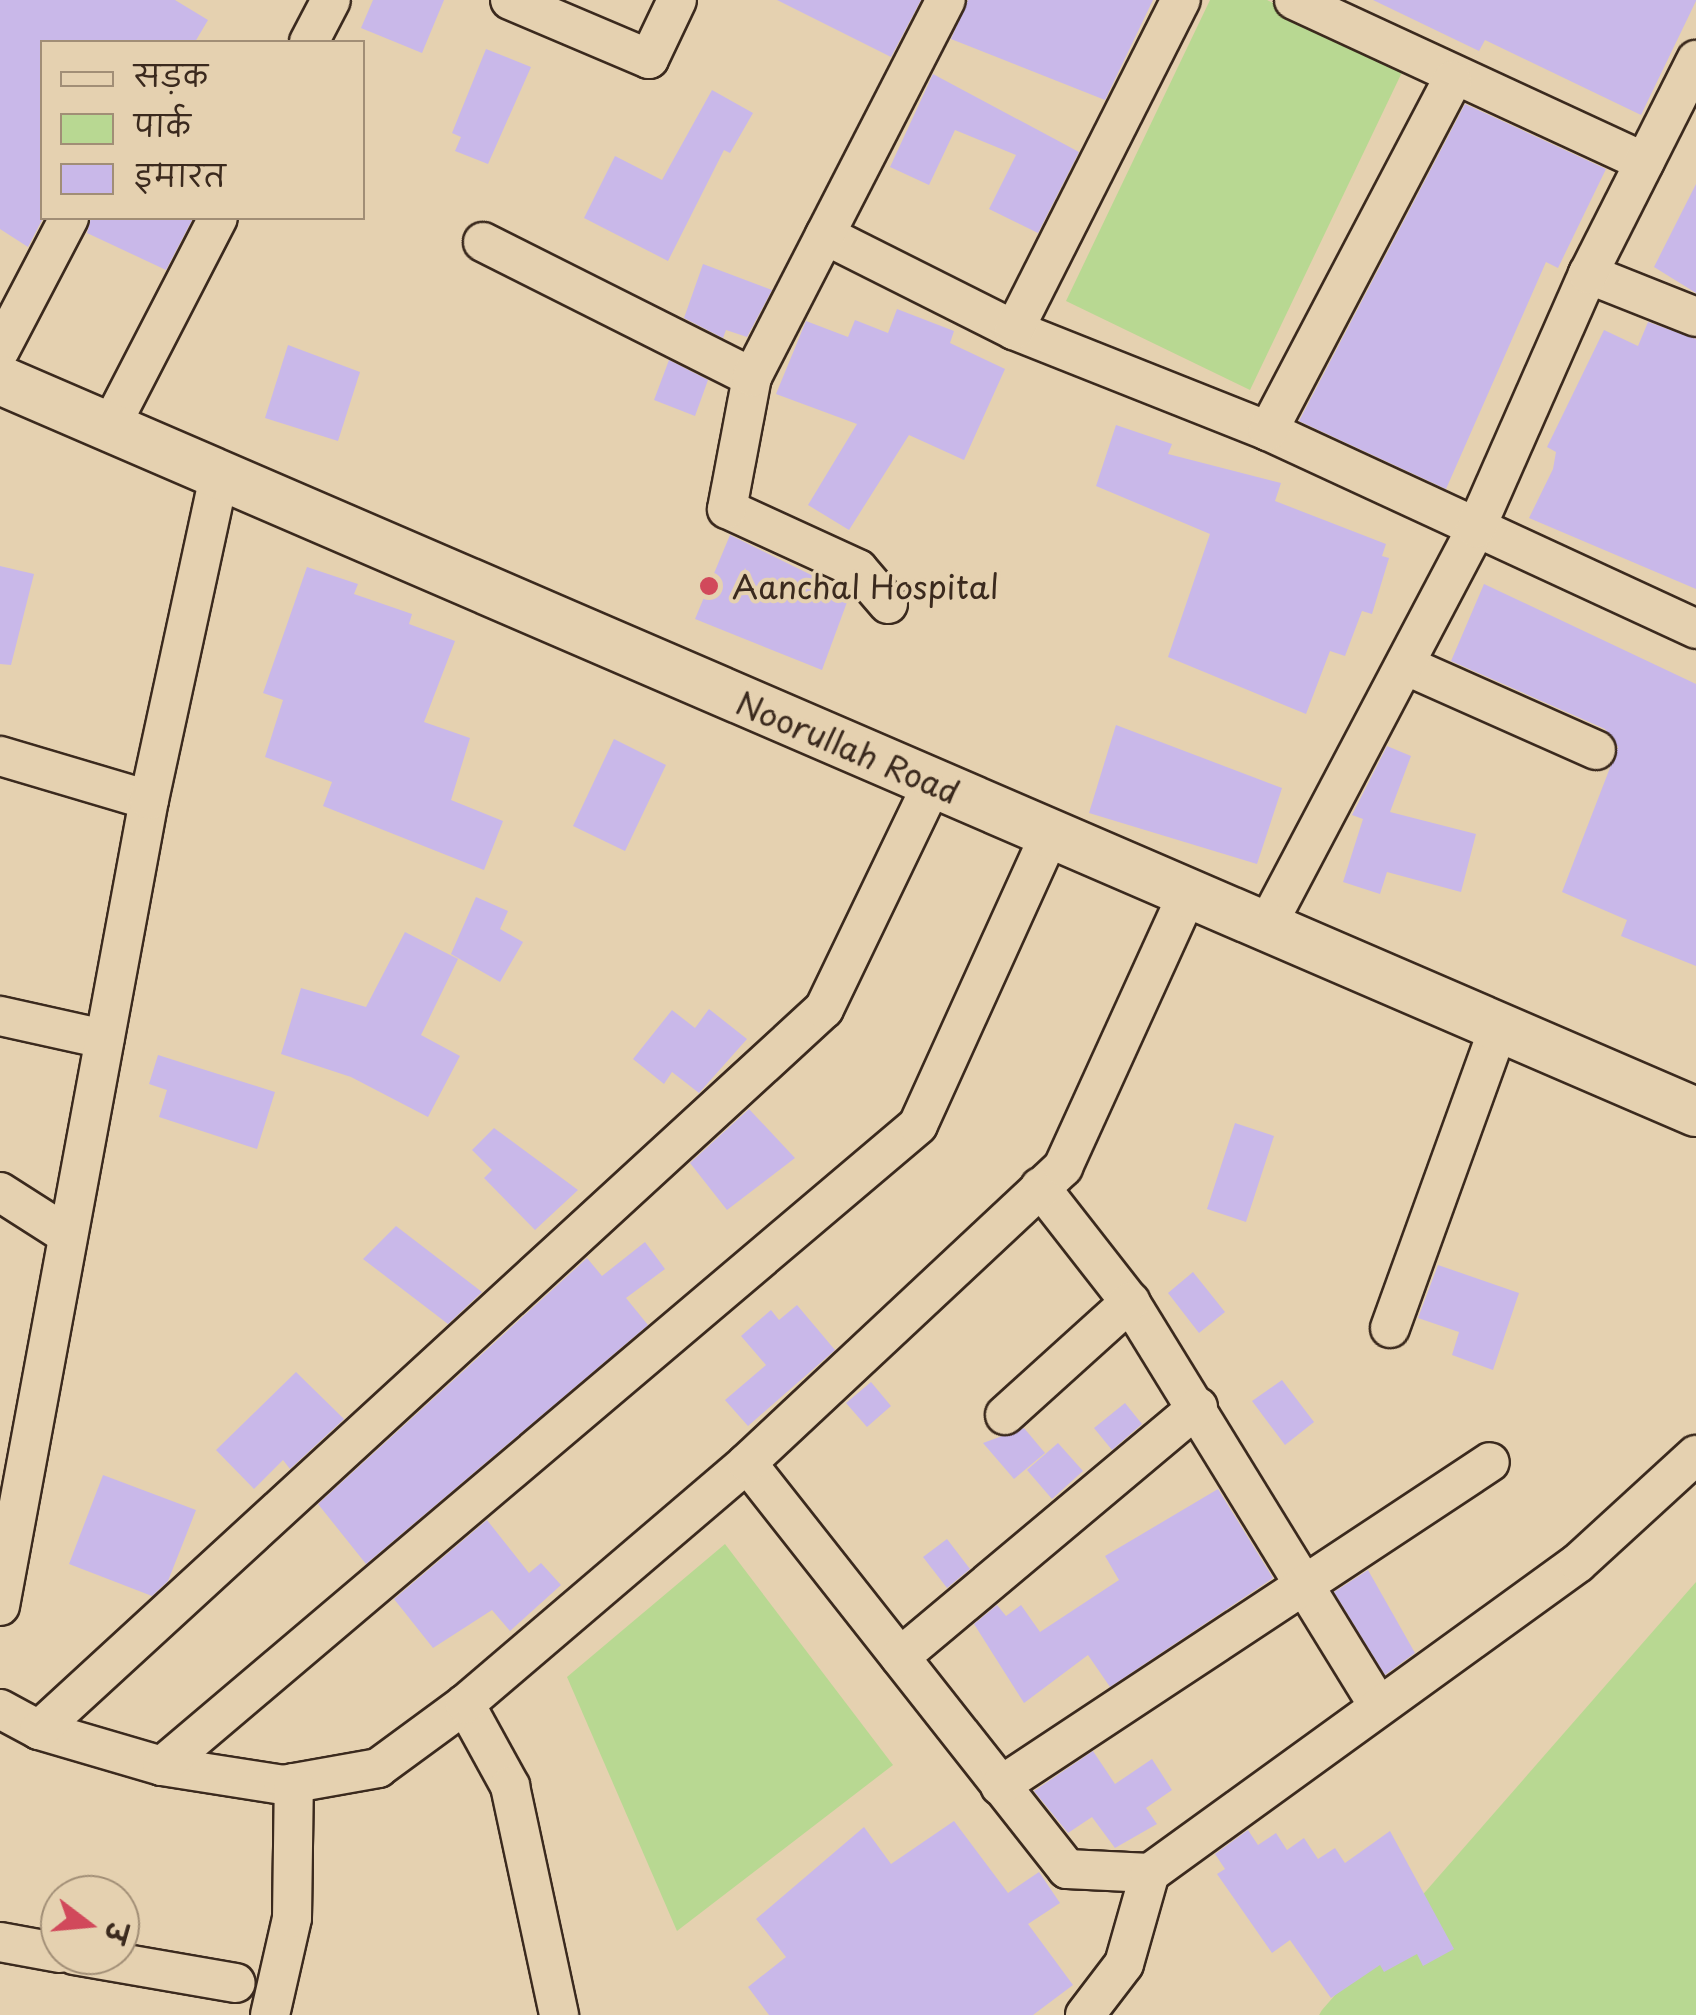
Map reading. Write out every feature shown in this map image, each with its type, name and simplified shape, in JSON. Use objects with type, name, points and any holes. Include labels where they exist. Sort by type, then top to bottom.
[{"type":"main road","name":"Noorullah Road","points":[[0,380],[1696,1112]]},
{"type":"street","points":[[310,40],[331,0]]},
{"type":"street","points":[[510,0],[649,59],[677,0]]},
{"type":"street","points":[[888,604],[858,569],[727,509],[752,377],[946,0]]},
{"type":"street","points":[[1014,330],[1181,0]]},
{"type":"street","points":[[1294,0],[1452,80],[1644,162]]},
{"type":"street","points":[[1266,927],[1476,528],[1588,274],[1696,60]]},
{"type":"street","points":[[1268,431],[1452,80]]},
{"type":"street","points":[[0,350],[68,220]]},
{"type":"street","points":[[109,428],[217,220]]},
{"type":"street","points":[[825,235],[1014,330],[1268,431],[1696,629]]},
{"type":"street","points":[[483,242],[752,377]]},
{"type":"street","points":[[1588,274],[1696,317]]},
{"type":"street","points":[[1,1587],[149,800],[219,476]]},
{"type":"street","points":[[1406,665],[1596,750]]},
{"type":"street","points":[[0,756],[149,800]]},
{"type":"street","points":[[39,1730],[824,1009],[934,784]]},
{"type":"street","points":[[162,1766],[918,1125],[1050,834]]},
{"type":"street","points":[[0,1709],[39,1730],[162,1766],[294,1783],[378,1768],[465,1704],[747,1463],[1063,1166],[1188,893]]},
{"type":"street","points":[[0,1016],[104,1039]]},
{"type":"street","points":[[1390,1328],[1499,1027]]},
{"type":"street","points":[[1040,1187],[1130,1302],[1377,1704]]},
{"type":"street","points":[[0,1192],[66,1234]]},
{"type":"street","points":[[1005,1415],[1130,1302]]},
{"type":"street","points":[[900,1658],[1198,1407]]},
{"type":"street","points":[[1085,2015],[1124,1964],[1150,1873],[1377,1704],[1578,1563],[1696,1455]]},
{"type":"street","points":[[1000,1786],[1490,1462]]},
{"type":"street","points":[[747,1463],[1067,1870],[1150,1873]]},
{"type":"street","points":[[465,1704],[510,1786],[559,2015]]},
{"type":"street","points":[[270,2015],[292,1918],[294,1783]]},
{"type":"street","points":[[0,1942],[40,1949]]},
{"type":"street","points":[[140,1966],[236,1983]]},
{"type":"green space","points":[[1210,0],[1267,0],[1405,66],[1250,390],[1066,301]]},
{"type":"green space","points":[[725,1544],[893,1765],[677,1931],[567,1677]]},
{"type":"green space","points":[[1696,1582],[1696,2015],[1319,2015],[1322,2010]]},
{"type":"building","points":[[0,0],[175,0],[208,20],[196,40],[40,40],[42,220],[28,247],[0,229]]},
{"type":"building","points":[[373,0],[444,0],[422,53],[361,28]]},
{"type":"building","points":[[777,0],[921,0],[891,57]]},
{"type":"building","points":[[968,0],[1153,0],[1105,100],[951,39]]},
{"type":"building","points":[[1373,0],[1696,1],[1641,115],[1485,40],[1479,51]]},
{"type":"building","points":[[486,49],[531,67],[488,164],[455,151],[461,137],[452,133]]},
{"type":"building","points":[[933,74],[1079,152],[1038,233],[989,209],[1016,155],[955,130],[929,185],[890,167]]},
{"type":"building","points":[[712,90],[753,113],[730,153],[724,150],[668,261],[584,218],[615,156],[662,180]]},
{"type":"building","points":[[1465,104],[1606,169],[1558,268],[1546,262],[1446,489],[1299,421]]},
{"type":"building","points":[[1696,184],[1696,293],[1654,267]]},
{"type":"building","points":[[90,220],[192,220],[166,270],[87,233]]},
{"type":"building","points":[[703,264],[772,290],[747,337],[726,330],[723,338],[684,318]]},
{"type":"building","points":[[897,309],[954,331],[950,343],[1005,369],[964,460],[909,435],[849,530],[808,505],[857,424],[776,394],[806,321],[848,337],[855,320],[888,333]]},
{"type":"building","points":[[1648,322],[1696,339],[1696,589],[1529,518],[1553,469],[1556,452],[1547,447],[1604,330],[1638,346]]},
{"type":"building","points":[[288,345],[360,372],[338,441],[265,418]]},
{"type":"building","points":[[669,360],[708,380],[695,416],[654,400]]},
{"type":"building","points":[[1116,425],[1172,444],[1168,454],[1281,483],[1275,501],[1386,544],[1382,556],[1389,558],[1372,614],[1362,611],[1345,656],[1330,651],[1306,714],[1168,657],[1210,534],[1096,486]]},
{"type":"building","points":[[730,535],[850,594],[822,670],[695,619]]},
{"type":"building","points":[[0,566],[34,574],[11,665],[0,664]]},
{"type":"building","points":[[307,567],[358,584],[354,594],[412,614],[409,624],[455,641],[424,722],[470,738],[451,800],[503,821],[484,870],[323,806],[332,782],[265,757],[283,700],[263,693]]},
{"type":"building","points":[[1484,584],[1696,684],[1696,966],[1621,936],[1627,920],[1562,892],[1618,747],[1605,729],[1451,661]]},
{"type":"building","points":[[1116,725],[1282,788],[1257,864],[1089,813]]},
{"type":"building","points":[[614,739],[666,765],[625,851],[573,826]]},
{"type":"building","points":[[1387,746],[1411,756],[1390,812],[1476,834],[1461,892],[1387,872],[1380,894],[1343,882],[1363,819],[1352,815]]},
{"type":"building","points":[[476,897],[508,911],[500,929],[523,942],[500,982],[451,954]]},
{"type":"building","points":[[405,932],[458,959],[421,1035],[460,1056],[428,1117],[351,1077],[281,1054],[301,988],[366,1007]]},
{"type":"building","points":[[709,1009],[747,1039],[699,1093],[672,1072],[664,1084],[633,1059],[672,1010],[695,1028]]},
{"type":"building","points":[[158,1055],[275,1092],[257,1149],[159,1117],[167,1090],[149,1084]]},
{"type":"building","points":[[749,1109],[795,1158],[727,1210],[690,1163]]},
{"type":"building","points":[[1235,1123],[1274,1136],[1246,1222],[1207,1209]]},
{"type":"building","points":[[494,1128],[578,1190],[535,1230],[484,1178],[492,1170],[472,1150]]},
{"type":"building","points":[[396,1226],[482,1292],[448,1324],[363,1259]]},
{"type":"building","points":[[645,1242],[665,1269],[626,1298],[648,1325],[366,1564],[318,1504],[587,1258],[602,1276]]},
{"type":"building","points":[[1438,1265],[1519,1293],[1493,1370],[1452,1355],[1459,1332],[1418,1318]]},
{"type":"building","points":[[1193,1272],[1225,1312],[1199,1333],[1168,1293]]},
{"type":"building","points":[[797,1305],[835,1350],[748,1426],[725,1400],[766,1365],[741,1336],[771,1310],[779,1320]]},
{"type":"building","points":[[296,1372],[344,1419],[290,1469],[283,1460],[254,1489],[216,1450]]},
{"type":"building","points":[[1282,1380],[1314,1422],[1285,1445],[1252,1401]]},
{"type":"building","points":[[871,1382],[891,1406],[867,1427],[846,1403]]},
{"type":"building","points":[[1125,1403],[1142,1424],[1112,1450],[1094,1428]]},
{"type":"building","points":[[1024,1428],[1045,1453],[1014,1479],[983,1443]]},
{"type":"building","points":[[1058,1443],[1083,1471],[1052,1499],[1027,1470]]},
{"type":"building","points":[[103,1475],[196,1510],[168,1581],[152,1596],[69,1564]]},
{"type":"building","points":[[1218,1489],[1273,1578],[1110,1687],[1088,1655],[1024,1703],[974,1624],[997,1605],[1006,1616],[1021,1605],[1040,1632],[1119,1580],[1105,1556]]},
{"type":"building","points":[[487,1520],[529,1573],[541,1563],[561,1585],[510,1631],[492,1610],[433,1648],[394,1599]]},
{"type":"building","points":[[947,1539],[970,1569],[947,1588],[923,1557]]},
{"type":"building","points":[[1368,1570],[1415,1653],[1385,1675],[1334,1592]]},
{"type":"building","points":[[1093,1751],[1115,1784],[1152,1759],[1172,1790],[1146,1808],[1157,1824],[1115,1848],[1092,1817],[1068,1833],[1034,1791]]},
{"type":"building","points":[[954,1821],[1008,1893],[1039,1872],[1060,1903],[1028,1924],[1073,1985],[1033,2015],[769,2015],[748,1987],[786,1957],[756,1919],[864,1827],[891,1864]]},
{"type":"building","points":[[1248,1830],[1258,1845],[1276,1833],[1287,1850],[1304,1838],[1318,1859],[1335,1848],[1345,1863],[1390,1831],[1454,1949],[1423,1966],[1417,1954],[1384,1972],[1380,1965],[1331,1998],[1290,1940],[1272,1953],[1217,1874],[1225,1869],[1215,1854]]},
{"type":"place","name":"Aanchal Hospital","points":[[709,586]]}]
